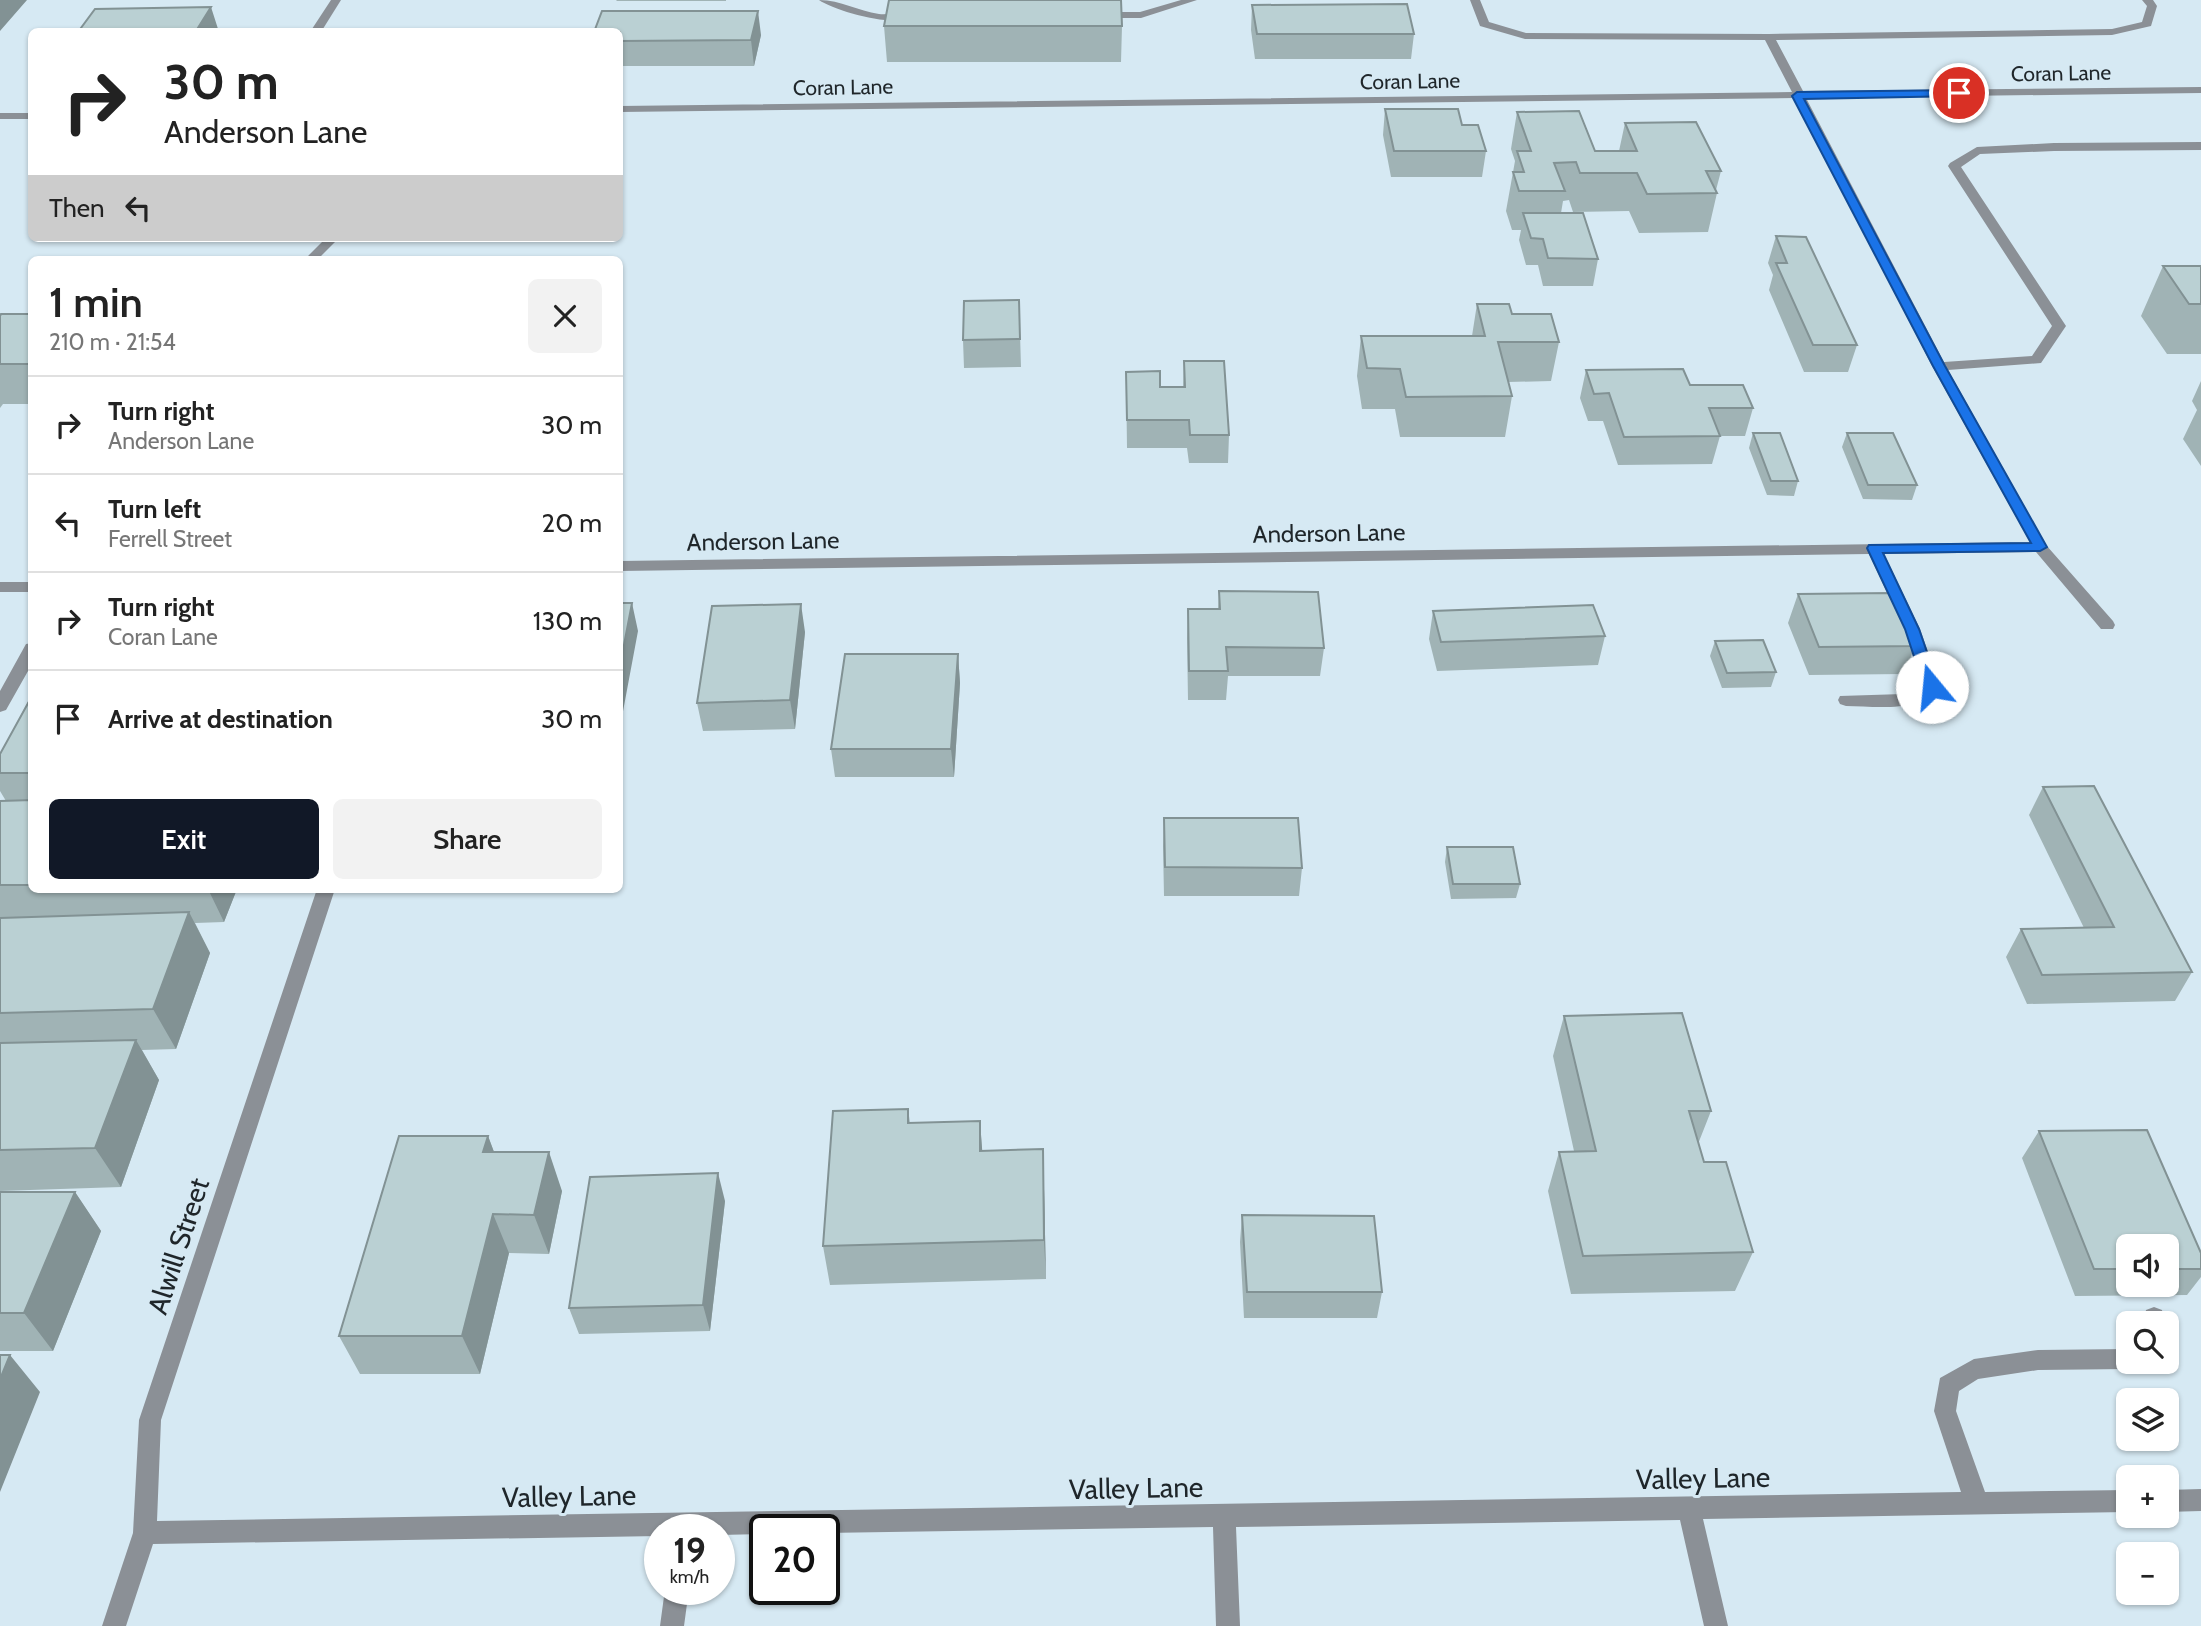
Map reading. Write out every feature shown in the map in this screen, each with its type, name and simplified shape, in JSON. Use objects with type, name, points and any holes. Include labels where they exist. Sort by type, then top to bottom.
[{"type":"street","points":[[318,28],[336,0]]},
{"type":"street","points":[[824,0],[878,17],[920,16]]},
{"type":"street","points":[[1085,16],[1140,15],[1192,0]]},
{"type":"street","points":[[1475,0],[1484,24],[1525,36],[1769,37],[2112,32],[2147,24],[2152,6],[2147,0]]},
{"type":"street","points":[[1769,37],[1797,96],[1939,366],[2040,547],[2107,625]]},
{"type":"street","name":"Coran Lane","points":[[623,109],[2201,90]]},
{"type":"street","points":[[0,116],[28,116]]},
{"type":"street","points":[[1939,366],[2036,360],[2059,326],[1954,166],[1977,151],[2054,147],[2201,146]]},
{"type":"street","points":[[313,256],[329,242]]},
{"type":"street","name":"Anderson Lane","points":[[623,566],[2040,547]]},
{"type":"street","points":[[1846,700],[1908,700],[1926,693],[1932,687],[1912,629],[1874,548]]},
{"type":"street","points":[[0,587],[28,587]]},
{"type":"street","points":[[0,706],[28,655]]},
{"type":"street","name":"Alwill Street","points":[[114,1626],[145,1533],[150,1420],[325,893]]},
{"type":"street","points":[[1977,1504],[1945,1411],[1948,1385],[1975,1369],[2038,1360],[2116,1359]]},
{"type":"street","points":[[2179,1501],[2201,1500]]},
{"type":"street","name":"Valley Lane","points":[[735,1526],[2116,1501]]},
{"type":"street","points":[[1689,1508],[1716,1626]]},
{"type":"street","points":[[1224,1516],[1228,1626]]},
{"type":"street","name":"Valley Lane","points":[[145,1533],[644,1527]]},
{"type":"street","points":[[672,1626],[675,1605]]},
{"type":"building","points":[[889,0],[1121,0],[1122,26],[884,26]]},
{"type":"building","points":[[1407,4],[1414,34],[1257,34],[1252,5]]},
{"type":"building","points":[[211,7],[198,28],[81,28],[95,9]]},
{"type":"building","points":[[602,11],[758,11],[751,40],[623,41],[623,28],[596,28]]},
{"type":"building","points":[[1385,109],[1458,109],[1462,125],[1478,125],[1486,151],[1394,151]]},
{"type":"building","points":[[1579,111],[1595,151],[1637,151],[1625,123],[1696,122],[1721,171],[1706,171],[1717,193],[1647,194],[1637,173],[1580,173],[1576,162],[1554,163],[1565,191],[1519,191],[1513,172],[1524,172],[1517,151],[1531,151],[1517,112]]},
{"type":"building","points":[[1523,213],[1583,213],[1598,259],[1548,258],[1543,239],[1531,238]]},
{"type":"building","points":[[1776,236],[1806,237],[1857,345],[1813,345],[1776,263],[1787,263]]},
{"type":"building","points":[[2163,266],[2201,266],[2201,304],[2189,304]]},
{"type":"building","points":[[1019,300],[1020,339],[963,340],[964,301]]},
{"type":"building","points":[[1477,304],[1509,304],[1512,314],[1551,314],[1559,342],[1498,342],[1512,396],[1406,397],[1400,369],[1367,368],[1361,336],[1485,336]]},
{"type":"building","points":[[28,314],[28,364],[0,364],[0,316]]},
{"type":"building","points":[[1184,361],[1224,361],[1229,435],[1190,435],[1189,420],[1127,420],[1126,372],[1160,371],[1160,387],[1185,387]]},
{"type":"building","points":[[1683,369],[1690,385],[1743,385],[1753,408],[1709,408],[1720,436],[1624,437],[1609,393],[1594,394],[1586,370]]},
{"type":"building","points":[[1753,433],[1780,433],[1798,481],[1771,481]]},
{"type":"building","points":[[1847,433],[1893,433],[1917,485],[1868,485]]},
{"type":"building","points":[[1219,591],[1318,592],[1324,648],[1226,647],[1228,671],[1189,671],[1188,609],[1220,609]]},
{"type":"building","points":[[1891,593],[1915,646],[1819,647],[1798,594]]},
{"type":"building","points":[[623,603],[632,603],[623,650]]},
{"type":"building","points":[[801,604],[790,700],[697,703],[712,606]]},
{"type":"building","points":[[1593,605],[1605,636],[1441,642],[1433,611]]},
{"type":"building","points":[[1763,640],[1776,672],[1727,673],[1715,641]]},
{"type":"building","points":[[845,654],[958,654],[951,749],[831,749]]},
{"type":"building","points":[[28,703],[28,773],[0,773],[0,754]]},
{"type":"building","points":[[2094,786],[2192,972],[2042,975],[2021,929],[2114,927],[2043,787]]},
{"type":"building","points":[[28,800],[28,885],[0,885],[0,801]]},
{"type":"building","points":[[1164,818],[1298,818],[1302,868],[1165,867]]},
{"type":"building","points":[[1447,847],[1513,847],[1520,884],[1453,884]]},
{"type":"building","points":[[189,912],[153,1009],[0,1013],[0,918]]},
{"type":"building","points":[[1682,1013],[1711,1111],[1689,1111],[1704,1162],[1726,1162],[1753,1252],[1583,1256],[1559,1152],[1596,1151],[1564,1016]]},
{"type":"building","points":[[136,1040],[95,1148],[0,1150],[0,1043]]},
{"type":"building","points":[[908,1109],[908,1123],[980,1121],[980,1151],[1043,1149],[1044,1240],[823,1246],[833,1111]]},
{"type":"building","points":[[2147,1130],[2201,1253],[2201,1269],[2179,1269],[2179,1234],[2116,1234],[2116,1269],[2094,1269],[2039,1131]]},
{"type":"building","points":[[399,1136],[488,1136],[483,1152],[549,1152],[534,1215],[493,1214],[462,1336],[339,1336]]},
{"type":"building","points":[[718,1173],[703,1305],[569,1308],[590,1177]]},
{"type":"building","points":[[0,1192],[75,1192],[24,1313],[0,1313]]},
{"type":"building","points":[[1242,1215],[1374,1216],[1382,1292],[1247,1292]]},
{"type":"building","points":[[0,1355],[10,1355],[0,1379]]},
{"type":"route","points":[[1932,687],[1912,629],[1891,579],[1874,548],[2040,547],[1939,366],[1797,96],[1959,93]]}]
